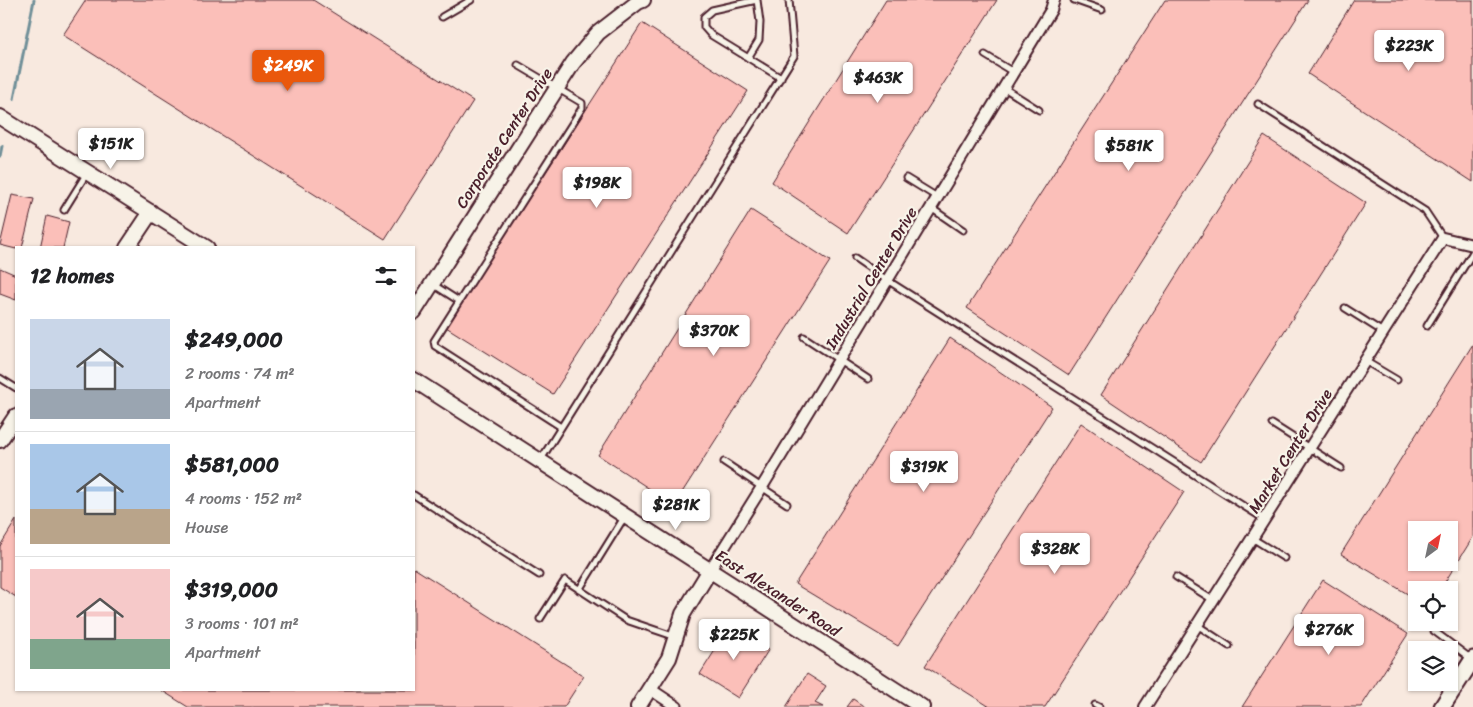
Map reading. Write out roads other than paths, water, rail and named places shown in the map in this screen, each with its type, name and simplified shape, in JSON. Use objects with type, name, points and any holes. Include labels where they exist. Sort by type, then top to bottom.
[{"type":"main road","points":[[1442,707],[1473,660]]},
{"type":"street","name":"Corporate Center Drive","points":[[415,310],[573,63],[598,33],[628,7],[643,0]]},
{"type":"street","name":"Industrial Center Drive","points":[[710,570],[1004,87],[1050,10],[1054,0]]},
{"type":"street","points":[[0,117],[204,246]]},
{"type":"street","points":[[128,246],[151,212]]},
{"type":"street","points":[[1443,238],[1473,245]]},
{"type":"street","name":"Market Center Drive","points":[[1145,707],[1443,238]]},
{"type":"street","name":"East Alexander Road","points":[[415,381],[922,707]]},
{"type":"street","points":[[0,440],[15,418]]},
{"type":"street","points":[[638,707],[669,658],[683,614],[710,570]]},
{"type":"street","points":[[650,689],[677,707]]},
{"type":"lane","points":[[442,17],[471,0]]},
{"type":"lane","points":[[748,58],[758,40],[760,22],[757,0],[712,10],[704,16],[704,27],[711,35],[780,78]]},
{"type":"lane","points":[[540,461],[794,56],[788,0]]},
{"type":"lane","points":[[1074,0],[1102,10]]},
{"type":"lane","points":[[985,55],[1013,72]]},
{"type":"lane","points":[[518,65],[582,103],[582,108],[434,341],[435,346],[561,427]]},
{"type":"lane","points":[[1004,87],[1040,110]]},
{"type":"lane","points":[[1258,104],[1425,211],[1443,238]]},
{"type":"lane","points":[[64,210],[87,172]]},
{"type":"lane","points":[[906,178],[937,197]]},
{"type":"lane","points":[[930,208],[964,230]]},
{"type":"lane","points":[[1428,326],[1473,252]]},
{"type":"lane","points":[[855,258],[1264,520]]},
{"type":"lane","points":[[432,284],[459,301]]},
{"type":"lane","points":[[1345,308],[1383,332]]},
{"type":"lane","points":[[804,337],[868,379]]},
{"type":"lane","points":[[1365,361],[1397,380]]},
{"type":"lane","points":[[0,378],[15,387]]},
{"type":"lane","points":[[1272,424],[1341,468]]},
{"type":"lane","points":[[724,462],[787,504]]},
{"type":"lane","points":[[415,495],[539,575]]},
{"type":"lane","points":[[579,590],[625,516]]},
{"type":"lane","points":[[1252,538],[1284,558]]},
{"type":"lane","points":[[1176,577],[1213,600]]},
{"type":"lane","points":[[540,619],[565,580],[626,620],[676,637]]},
{"type":"lane","points":[[1197,626],[1229,646]]},
{"type":"lane","points":[[1434,631],[1473,660]]},
{"type":"waterway","points":[[14,99],[34,0]]},
{"type":"waterway","points":[[0,156],[2,146]]}]
